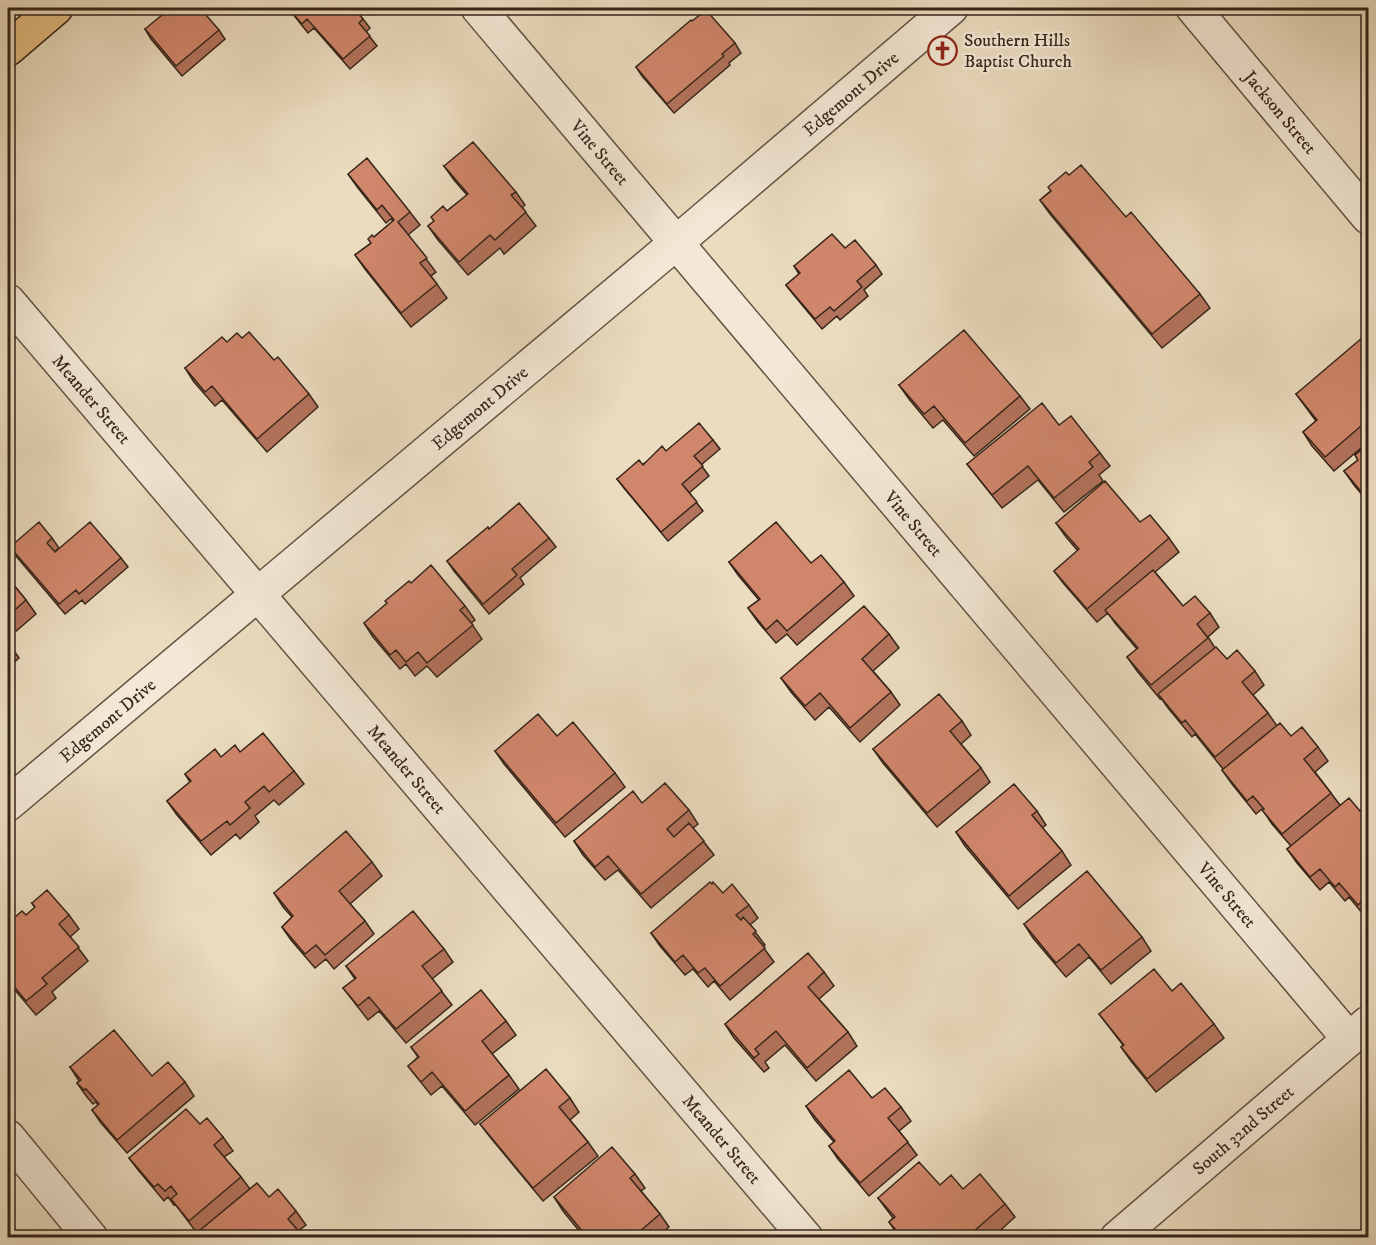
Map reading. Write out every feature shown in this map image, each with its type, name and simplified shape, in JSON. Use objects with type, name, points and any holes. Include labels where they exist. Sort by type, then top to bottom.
[{"type":"main road","points":[[8,49],[56,8]]},
{"type":"street","name":"Vine Street","points":[[478,8],[676,243],[1359,1031]]},
{"type":"street","name":"Edgemont Drive","points":[[8,804],[676,243],[951,8]]},
{"type":"street","name":"Jackson Street","points":[[1193,8],[1368,217]]},
{"type":"street","name":"Meander Street","points":[[8,301],[806,1238]]},
{"type":"street","name":"South 32nd Street","points":[[1117,1238],[1359,1031]]},
{"type":"street","points":[[8,1137],[91,1238]]},
{"type":"building","points":[[167,8],[200,8],[219,30],[176,66],[145,29],[168,10]]},
{"type":"building","points":[[288,8],[354,8],[363,19],[359,23],[370,36],[343,59],[307,19],[302,24]]},
{"type":"building","points":[[706,10],[735,43],[722,54],[724,56],[667,104],[636,67]]},
{"type":"building","points":[[473,142],[516,192],[511,195],[526,212],[495,240],[490,235],[459,262],[428,226],[434,221],[431,217],[443,206],[447,211],[468,194],[444,166]]},
{"type":"building","points":[[367,158],[410,212],[398,222],[427,258],[420,263],[437,284],[401,313],[355,255],[371,243],[368,239],[372,235],[374,237],[394,220],[382,205],[377,210],[348,174]]},
{"type":"building","points":[[1081,165],[1126,217],[1131,212],[1200,294],[1152,334],[1040,200],[1051,191],[1048,187],[1066,172],[1069,175]]},
{"type":"building","points":[[832,234],[845,248],[855,240],[876,265],[857,281],[862,287],[834,311],[830,307],[815,319],[786,285],[800,273],[794,266]]},
{"type":"building","points":[[964,330],[1020,396],[965,443],[934,406],[924,414],[899,385]]},
{"type":"building","points":[[249,332],[274,360],[278,357],[309,394],[257,439],[212,386],[205,392],[185,368],[222,337],[227,342],[237,333],[242,338]]},
{"type":"building","points":[[1362,338],[1368,345],[1368,420],[1325,457],[1303,432],[1317,420],[1296,394]]},
{"type":"building","points":[[1042,403],[1059,425],[1071,416],[1100,453],[1089,462],[1093,467],[1054,498],[1028,466],[992,495],[967,464]]},
{"type":"building","points":[[699,423],[713,440],[694,456],[703,466],[682,484],[697,502],[661,532],[617,479],[639,460],[643,465],[662,446],[666,451]]},
{"type":"building","points":[[1368,444],[1368,500],[1344,471],[1358,460],[1355,455]]},
{"type":"building","points":[[1105,481],[1140,522],[1150,515],[1169,538],[1087,609],[1054,571],[1079,549],[1056,523]]},
{"type":"building","points":[[519,503],[549,538],[512,569],[517,575],[483,604],[447,561]]},
{"type":"building","points":[[39,522],[52,538],[47,543],[55,552],[90,522],[121,558],[79,594],[76,590],[59,604],[10,547]]},
{"type":"building","points":[[776,522],[811,563],[821,555],[844,582],[787,631],[777,620],[766,630],[748,608],[760,599],[729,562]]},
{"type":"building","points":[[431,565],[465,606],[460,610],[473,625],[427,663],[418,652],[406,662],[396,650],[390,655],[364,623],[387,603],[385,601],[409,581],[411,583]]},
{"type":"building","points":[[1153,570],[1183,606],[1195,596],[1210,613],[1197,624],[1208,638],[1151,685],[1127,657],[1138,648],[1105,610]]},
{"type":"building","points":[[8,578],[26,600],[8,616]]},
{"type":"building","points":[[864,606],[889,634],[862,659],[891,692],[850,728],[820,693],[805,706],[781,678]]},
{"type":"building","points":[[1216,647],[1227,659],[1237,650],[1255,671],[1242,682],[1268,713],[1215,757],[1185,720],[1182,723],[1158,694]]},
{"type":"building","points":[[939,694],[962,721],[950,731],[981,768],[927,813],[873,749]]},
{"type":"building","points":[[538,714],[557,736],[573,722],[615,773],[556,823],[495,751]]},
{"type":"building","points":[[1280,723],[1291,736],[1302,727],[1318,747],[1304,759],[1331,793],[1282,834],[1253,796],[1247,801],[1222,770]]},
{"type":"building","points":[[263,733],[294,771],[269,792],[264,786],[245,802],[250,808],[230,825],[227,821],[201,841],[167,801],[191,781],[185,774],[215,749],[221,757],[235,745],[240,752]]},
{"type":"building","points":[[665,783],[689,810],[667,829],[674,837],[689,823],[704,841],[641,894],[608,856],[595,867],[574,841],[633,791],[642,803]]},
{"type":"building","points":[[1014,784],[1037,811],[1032,815],[1062,851],[1009,896],[956,832]]},
{"type":"building","points":[[1349,798],[1360,811],[1368,804],[1368,896],[1358,905],[1339,883],[1335,887],[1320,869],[1310,877],[1287,849]]},
{"type":"building","points":[[346,831],[372,862],[339,891],[365,921],[325,955],[316,945],[305,954],[282,927],[293,916],[274,893]]},
{"type":"building","points":[[1087,871],[1142,937],[1101,970],[1079,944],[1056,963],[1024,924]]},
{"type":"building","points":[[710,882],[712,884],[713,882],[723,893],[732,884],[749,905],[736,915],[741,920],[743,917],[756,931],[753,934],[765,948],[720,986],[705,968],[698,973],[683,955],[675,962],[651,933]]},
{"type":"building","points":[[47,890],[69,915],[59,924],[79,947],[42,978],[47,984],[26,1001],[8,979],[8,923],[22,911],[26,915],[35,907],[32,903]]},
{"type":"building","points":[[413,911],[444,949],[422,966],[442,991],[396,1029],[369,997],[358,1006],[343,988],[356,978],[346,966]]},
{"type":"building","points":[[808,953],[824,972],[808,987],[848,1032],[807,1068],[776,1031],[755,1049],[759,1054],[754,1058],[725,1024]]},
{"type":"building","points":[[1154,969],[1172,991],[1181,983],[1214,1024],[1147,1079],[1121,1047],[1124,1045],[1099,1014]]},
{"type":"building","points":[[481,990],[506,1021],[482,1041],[509,1075],[465,1111],[432,1072],[421,1082],[408,1066],[419,1057],[411,1047]]},
{"type":"building","points":[[114,1030],[152,1076],[168,1062],[185,1082],[117,1140],[92,1110],[99,1104],[86,1089],[84,1090],[77,1083],[81,1080],[70,1067]]},
{"type":"building","points":[[546,1069],[570,1098],[559,1107],[588,1142],[533,1188],[480,1124]]},
{"type":"building","points":[[849,1070],[872,1098],[885,1088],[901,1107],[888,1118],[908,1142],[860,1183],[829,1146],[835,1141],[806,1106]]},
{"type":"building","points":[[186,1109],[200,1124],[207,1118],[223,1137],[214,1145],[241,1177],[189,1221],[171,1199],[177,1194],[171,1186],[165,1191],[158,1184],[154,1187],[129,1158]]},
{"type":"building","points":[[612,1147],[635,1174],[630,1178],[660,1214],[632,1238],[588,1238],[554,1197]]},
{"type":"building","points":[[919,1162],[940,1185],[951,1175],[963,1189],[980,1174],[1005,1204],[966,1238],[903,1238],[889,1222],[895,1217],[878,1198]]},
{"type":"building","points":[[257,1183],[269,1197],[278,1189],[296,1211],[288,1219],[303,1236],[301,1238],[195,1238],[193,1236]]},
{"type":"building","points":[[680,1230],[686,1238],[671,1238]]},
{"type":"place","name":"Southern Hills Baptist Church","points":[[943,50]]}]
